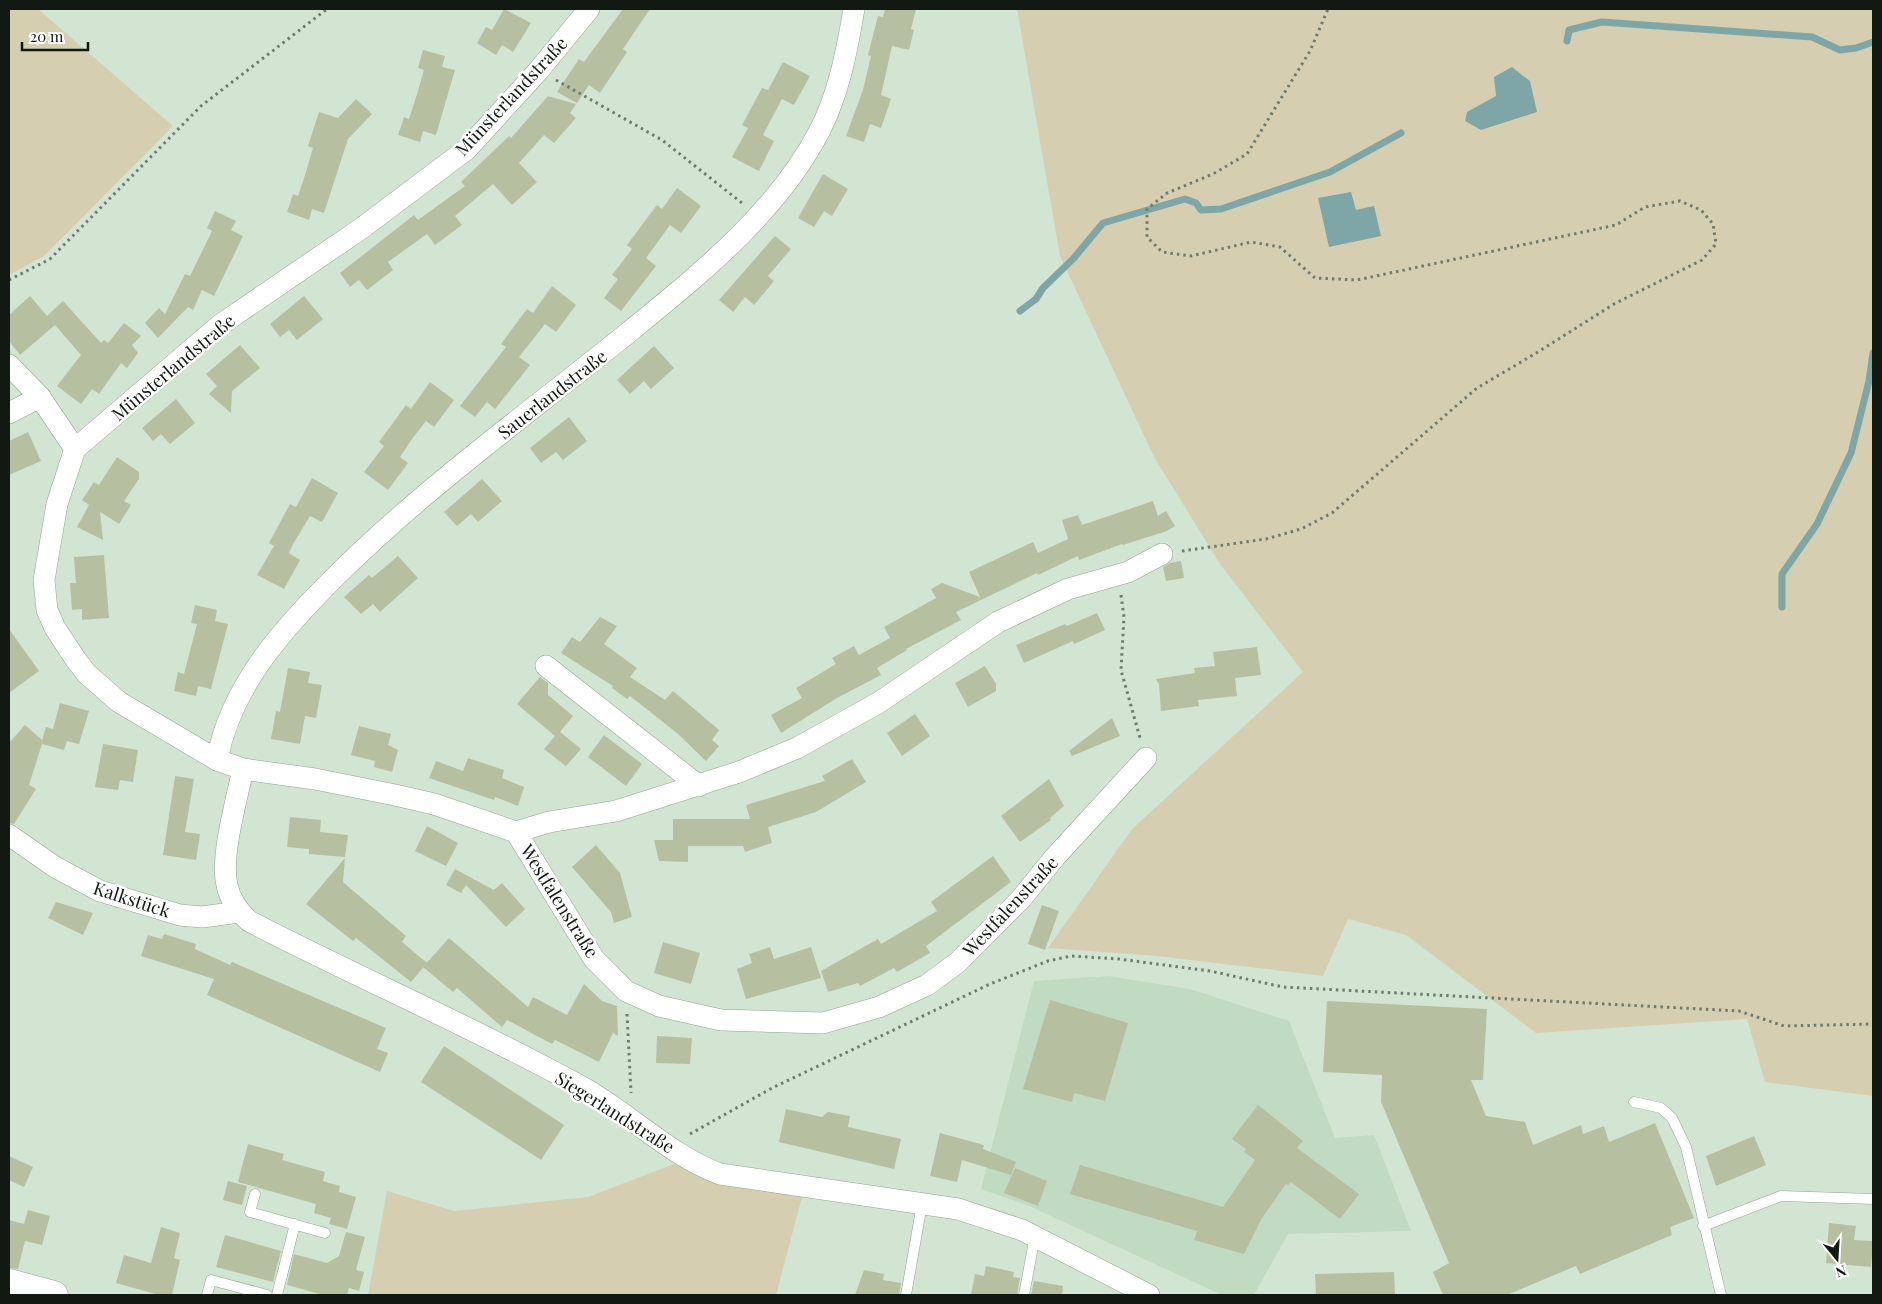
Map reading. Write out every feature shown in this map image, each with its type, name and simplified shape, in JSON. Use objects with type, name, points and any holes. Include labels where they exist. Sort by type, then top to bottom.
[{"type":"main road","points":[[9,1283],[54,1295]]},
{"type":"street","name":"Münsterlandstraße","points":[[75,449],[220,326],[362,228],[467,149],[539,70],[589,9]]},
{"type":"street","name":"Sauerlandstraße","points":[[217,760],[221,743],[233,713],[260,661],[297,616],[336,576],[382,532],[470,457],[567,384],[671,298],[774,201],[820,130],[843,68],[854,9]]},
{"type":"street","points":[[9,365],[40,397],[75,449],[57,504],[44,580],[48,610],[55,628],[87,674],[114,698],[217,760],[243,769],[225,865],[226,884],[238,912]]},
{"type":"street","points":[[9,413],[40,397]]},
{"type":"street","name":"Westfalenstraße","points":[[243,769],[314,779],[396,795],[434,804],[516,832],[549,822],[616,811],[699,786],[797,748],[840,725],[956,652],[998,622],[1068,589],[1118,575],[1162,554]]},
{"type":"street","points":[[546,666],[699,786]]},
{"type":"street","name":"Westfalenstraße","points":[[516,832],[594,959],[626,991],[659,1006],[722,1020],[823,1023],[879,1007],[927,985],[957,963],[1020,900],[1055,857],[1146,758]]},
{"type":"street","name":"Kalkstück","points":[[9,835],[55,867],[100,891],[180,915],[202,917],[238,912]]},
{"type":"street","name":"Siegerlandstraße","points":[[238,912],[249,921],[285,940],[451,1019],[583,1088],[700,1166],[720,1174],[958,1209],[1022,1230],[1149,1295]]},
{"type":"lane","points":[[1634,1102],[1661,1108],[1672,1118],[1686,1147],[1703,1226],[1721,1295]]},
{"type":"lane","points":[[255,1194],[250,1212],[326,1232]]},
{"type":"lane","points":[[1703,1226],[1781,1196],[1873,1199]]},
{"type":"lane","points":[[906,1295],[922,1204]]},
{"type":"lane","points":[[277,1295],[295,1224]]},
{"type":"lane","points":[[1024,1295],[1035,1236]]},
{"type":"lane","points":[[207,1295],[211,1280],[267,1295]]},
{"type":"path","points":[[9,280],[50,260],[201,106],[327,9]]},
{"type":"path","points":[[1162,554],[1266,539],[1301,529],[1332,513],[1477,388],[1614,304],[1702,260],[1716,244],[1713,224],[1701,210],[1680,201],[1645,207],[1616,225],[1357,280],[1315,278],[1280,247],[1251,242],[1191,256],[1162,252],[1148,237],[1147,210],[1167,192],[1213,174],[1247,154],[1310,51],[1328,9]]},
{"type":"path","points":[[539,70],[662,140],[758,216]]},
{"type":"path","points":[[1118,575],[1124,617],[1120,670],[1146,758]]},
{"type":"path","points":[[669,1146],[772,1088],[990,984],[1048,961],[1071,956],[1119,959],[1210,971],[1283,987],[1739,1011],[1784,1026],[1873,1024]]},
{"type":"path","points":[[626,991],[632,1119]]},
{"type":"shaded area","points":[[9,9],[38,9],[173,126],[44,256],[9,275]]},
{"type":"shaded area","points":[[1017,9],[1873,9],[1873,1096],[1765,1082],[1747,1019],[1536,1033],[1406,935],[1348,919],[1323,976],[1157,956],[1048,948],[1132,829],[1303,672],[1220,564],[1154,457],[1060,256]]},
{"type":"shaded area","points":[[1108,976],[1190,989],[1289,1021],[1335,1138],[1374,1135],[1411,1231],[1288,1234],[1254,1295],[1222,1295],[1027,1205],[981,1189],[1034,981]]},
{"type":"shaded area","points":[[674,1164],[718,1183],[802,1197],[776,1295],[368,1295],[387,1191],[454,1211],[588,1197]]},
{"type":"water","points":[[1512,67],[1530,81],[1537,112],[1481,130],[1465,121],[1467,112],[1496,96],[1494,77]]},
{"type":"water","points":[[1351,192],[1356,210],[1374,206],[1381,236],[1329,247],[1318,198]]},
{"type":"building","points":[[504,9],[531,23],[513,52],[502,45],[496,55],[477,43],[486,27],[492,30]]},
{"type":"building","points":[[623,9],[650,9],[623,49],[627,52],[600,93],[589,85],[577,103],[557,92],[579,59],[584,62]]},
{"type":"building","points":[[885,9],[916,9],[911,29],[914,30],[909,50],[892,46],[881,95],[891,99],[881,128],[870,124],[864,142],[846,136],[863,90],[871,56],[868,55],[878,16],[883,17]]},
{"type":"building","points":[[423,50],[445,56],[442,67],[455,70],[436,135],[423,131],[420,142],[398,135],[404,117],[409,119],[417,94],[424,70],[418,68]]},
{"type":"building","points":[[783,62],[810,76],[794,105],[782,99],[763,135],[774,141],[759,171],[732,157],[748,128],[742,125],[762,88],[768,90]]},
{"type":"building","points":[[548,96],[576,104],[570,113],[576,118],[554,143],[544,135],[519,163],[537,182],[512,205],[493,184],[455,216],[462,225],[435,245],[427,234],[388,262],[393,270],[367,290],[359,280],[350,287],[340,273],[414,215],[418,220],[465,186],[461,182],[509,136],[511,138]]},
{"type":"building","points":[[356,99],[372,114],[348,139],[324,213],[312,209],[309,220],[287,212],[293,194],[298,196],[306,172],[313,148],[308,146],[319,112],[338,118]]},
{"type":"building","points":[[823,174],[848,189],[832,216],[824,211],[814,227],[798,218]]},
{"type":"building","points":[[677,188],[701,206],[681,233],[670,225],[646,258],[656,266],[621,311],[604,298],[618,279],[612,275],[632,249],[627,245],[657,205],[662,209]]},
{"type":"building","points":[[215,211],[236,221],[231,230],[243,236],[214,296],[202,290],[193,310],[188,307],[158,338],[145,323],[159,308],[165,314],[185,274],[190,276],[212,231],[207,228]]},
{"type":"building","points":[[775,236],[791,249],[768,276],[774,281],[754,305],[745,297],[733,312],[719,300]]},
{"type":"building","points":[[552,286],[576,305],[556,332],[545,324],[519,357],[530,365],[495,409],[487,402],[475,417],[460,406],[506,347],[501,344],[527,309],[533,313]]},
{"type":"building","points":[[30,296],[47,316],[63,301],[101,343],[104,340],[108,343],[124,323],[141,336],[132,345],[138,353],[127,368],[121,363],[99,394],[92,389],[81,404],[57,386],[81,355],[55,325],[20,355],[9,341],[9,315]]},
{"type":"building","points":[[304,296],[323,319],[297,340],[289,330],[280,337],[270,324]]},
{"type":"building","points":[[240,345],[260,368],[232,391],[231,413],[209,394],[217,386],[206,374]]},
{"type":"building","points":[[654,346],[674,368],[651,389],[644,381],[630,394],[617,380]]},
{"type":"building","points":[[430,382],[454,400],[434,427],[426,421],[412,439],[400,457],[408,463],[388,490],[364,472],[384,446],[379,442],[406,405],[411,409]]},
{"type":"building","points":[[176,399],[195,423],[170,444],[161,434],[153,441],[142,428]]},
{"type":"building","points":[[569,417],[587,441],[563,460],[556,452],[541,463],[530,448]]},
{"type":"building","points":[[28,432],[41,461],[9,475],[9,441]]},
{"type":"building","points":[[117,457],[139,472],[139,479],[124,501],[131,505],[119,524],[100,512],[103,540],[77,527],[89,505],[82,500],[94,482],[99,485]]},
{"type":"building","points":[[312,478],[338,493],[322,522],[310,516],[293,544],[289,553],[300,560],[284,589],[257,575],[274,546],[269,543],[290,504],[296,507]]},
{"type":"building","points":[[482,479],[502,501],[478,522],[471,514],[457,526],[444,512]]},
{"type":"building","points":[[1153,501],[1158,516],[1166,511],[1175,526],[1167,531],[1122,544],[1079,560],[1078,556],[1038,575],[1037,573],[956,612],[961,620],[906,649],[877,668],[881,675],[837,698],[781,733],[771,715],[802,698],[796,688],[836,664],[832,658],[854,646],[859,655],[890,638],[884,627],[936,598],[931,589],[942,583],[980,597],[969,572],[1033,542],[1038,553],[1068,539],[1062,520],[1078,515],[1082,525]]},
{"type":"building","points":[[104,555],[109,618],[82,620],[82,609],[72,610],[70,583],[76,583],[74,557]]},
{"type":"building","points":[[398,556],[418,578],[380,612],[373,604],[361,614],[344,597],[369,575],[372,578]]},
{"type":"building","points":[[1181,561],[1184,578],[1166,581],[1163,567],[1170,563]]},
{"type":"building","points":[[195,605],[217,610],[215,621],[228,624],[211,689],[198,686],[196,696],[174,691],[178,672],[184,674],[197,624],[191,623]]},
{"type":"building","points":[[1097,613],[1105,630],[1074,644],[1073,641],[1024,663],[1016,645],[1065,624],[1067,626]]},
{"type":"building","points":[[600,617],[617,626],[604,644],[637,668],[630,677],[665,700],[673,691],[719,730],[712,740],[719,746],[706,761],[677,733],[630,696],[627,699],[612,688],[613,686],[561,653],[572,637],[580,642]]},
{"type":"building","points":[[9,629],[39,671],[9,693]]},
{"type":"building","points":[[1257,647],[1261,675],[1235,678],[1237,696],[1198,700],[1199,706],[1161,711],[1159,684],[1156,679],[1195,673],[1194,668],[1215,666],[1213,652]]},
{"type":"building","points":[[985,666],[996,684],[996,691],[968,707],[955,683]]},
{"type":"building","points":[[288,668],[310,672],[308,683],[322,685],[316,718],[305,716],[300,744],[271,739],[276,711],[280,712]]},
{"type":"building","points":[[540,677],[548,683],[548,695],[573,716],[560,732],[581,749],[566,766],[544,749],[555,736],[517,704]]},
{"type":"building","points":[[60,703],[89,711],[79,744],[67,741],[64,750],[42,744],[29,785],[36,789],[14,824],[9,823],[9,743],[25,725],[42,740],[46,727],[53,729]]},
{"type":"building","points":[[915,714],[930,736],[902,756],[887,733]]},
{"type":"building","points":[[1112,718],[1120,736],[1072,756],[1069,751]]},
{"type":"building","points":[[359,726],[391,734],[388,745],[398,750],[392,772],[374,767],[375,761],[351,755]]},
{"type":"building","points":[[604,735],[642,764],[626,786],[588,757]]},
{"type":"building","points":[[103,744],[138,750],[133,782],[120,780],[118,790],[95,787]]},
{"type":"building","points":[[468,758],[504,770],[502,778],[524,787],[518,806],[495,797],[494,800],[429,778],[436,761],[463,771]]},
{"type":"building","points":[[852,759],[866,782],[816,812],[768,827],[772,843],[745,852],[743,846],[688,846],[688,862],[659,861],[654,840],[673,840],[673,819],[750,819],[746,805],[825,781],[822,776]]},
{"type":"building","points":[[175,776],[194,779],[185,832],[200,834],[196,860],[163,855]]},
{"type":"building","points":[[1049,779],[1064,806],[1050,818],[1051,820],[1020,842],[1001,816]]},
{"type":"building","points":[[290,817],[321,820],[320,832],[348,835],[345,857],[309,854],[309,849],[287,847]]},
{"type":"building","points":[[427,826],[458,843],[446,866],[415,851]]},
{"type":"building","points":[[596,845],[620,873],[632,917],[614,923],[611,912],[572,867]]},
{"type":"building","points":[[993,856],[1011,882],[926,946],[930,953],[897,972],[894,968],[860,986],[858,983],[828,992],[821,971],[878,939],[881,944],[937,911],[931,902]]},
{"type":"building","points":[[345,858],[343,882],[406,936],[402,942],[427,963],[411,982],[356,938],[353,941],[306,904]]},
{"type":"building","points":[[455,869],[494,890],[502,883],[525,909],[506,927],[466,885],[461,893],[446,885]]},
{"type":"building","points":[[56,902],[93,913],[83,935],[48,918]]},
{"type":"building","points":[[1042,905],[1059,911],[1045,950],[1028,944]]},
{"type":"building","points":[[164,934],[196,944],[195,949],[230,965],[232,962],[386,1028],[377,1049],[388,1053],[380,1072],[207,995],[214,979],[141,956],[148,935],[162,939]]},
{"type":"building","points":[[449,938],[528,1007],[533,997],[567,1015],[584,984],[602,1001],[617,1006],[618,1036],[613,1033],[599,1062],[555,1040],[552,1044],[507,1020],[502,1027],[457,988],[453,992],[423,967]]},
{"type":"building","points":[[663,942],[700,953],[691,984],[654,973]]},
{"type":"building","points":[[770,947],[774,959],[811,947],[821,978],[746,999],[737,969],[752,963],[749,954]]},
{"type":"building","points":[[1050,1000],[1128,1023],[1105,1101],[1074,1093],[1072,1102],[1023,1089]]},
{"type":"building","points":[[1327,1001],[1487,1009],[1483,1080],[1471,1080],[1486,1116],[1525,1122],[1533,1145],[1581,1125],[1583,1134],[1604,1126],[1609,1142],[1655,1123],[1694,1218],[1670,1227],[1672,1235],[1580,1274],[1576,1266],[1507,1295],[1443,1295],[1433,1272],[1449,1263],[1381,1102],[1382,1075],[1323,1072]]},
{"type":"building","points":[[657,1036],[692,1038],[690,1064],[656,1063]]},
{"type":"building","points":[[444,1046],[564,1125],[541,1160],[421,1082]]},
{"type":"building","points":[[1258,1105],[1303,1141],[1297,1148],[1359,1194],[1340,1219],[1291,1182],[1288,1185],[1286,1184],[1262,1218],[1244,1254],[1194,1240],[1197,1231],[1070,1194],[1080,1165],[1223,1207],[1255,1160],[1244,1152],[1246,1149],[1232,1139]]},
{"type":"building","points":[[786,1109],[822,1117],[828,1112],[850,1116],[848,1127],[901,1139],[894,1169],[779,1142]]},
{"type":"building","points":[[940,1133],[984,1145],[983,1149],[1016,1162],[1011,1175],[962,1160],[957,1182],[930,1176]]},
{"type":"building","points":[[1754,1136],[1766,1165],[1716,1186],[1706,1156]]},
{"type":"building","points":[[248,1144],[284,1154],[282,1160],[325,1172],[323,1181],[340,1186],[339,1192],[356,1197],[347,1229],[329,1224],[331,1218],[314,1213],[316,1204],[238,1182]]},
{"type":"building","points":[[9,1156],[33,1167],[24,1187],[9,1180]]},
{"type":"building","points":[[1015,1168],[1047,1181],[1038,1206],[1004,1193]]},
{"type":"building","points":[[228,1181],[247,1186],[242,1205],[223,1200]]},
{"type":"building","points":[[28,1210],[50,1216],[42,1245],[25,1241],[18,1269],[9,1268],[9,1220],[24,1224]]},
{"type":"building","points":[[1829,1223],[1856,1226],[1854,1240],[1873,1241],[1871,1267],[1826,1263]]},
{"type":"building","points":[[161,1227],[180,1233],[174,1258],[180,1260],[172,1295],[159,1295],[116,1283],[124,1255],[151,1263]]},
{"type":"building","points":[[346,1232],[365,1237],[356,1270],[364,1272],[359,1291],[349,1288],[347,1295],[323,1295],[287,1285],[294,1254],[327,1263],[339,1256]]},
{"type":"building","points":[[225,1235],[281,1251],[273,1282],[216,1267]]},
{"type":"building","points":[[986,1266],[1014,1272],[1013,1277],[1020,1278],[1017,1295],[971,1295],[975,1274],[984,1276]]},
{"type":"building","points":[[864,1270],[884,1274],[883,1280],[901,1283],[899,1295],[855,1295]]},
{"type":"building","points":[[1394,1272],[1395,1295],[1316,1295],[1315,1274]]},
{"type":"building","points":[[1034,1281],[1063,1286],[1062,1295],[1031,1295]]},
{"type":"waterway","points":[[1567,41],[1569,30],[1602,22],[1812,37],[1840,50],[1856,48],[1873,42]]},
{"type":"waterway","points":[[1020,311],[1036,299],[1043,288],[1073,259],[1103,223],[1185,199],[1196,203],[1201,210],[1221,209],[1330,172],[1401,133]]},
{"type":"waterway","points":[[1782,607],[1782,574],[1817,524],[1851,453],[1869,381],[1873,353]]}]
